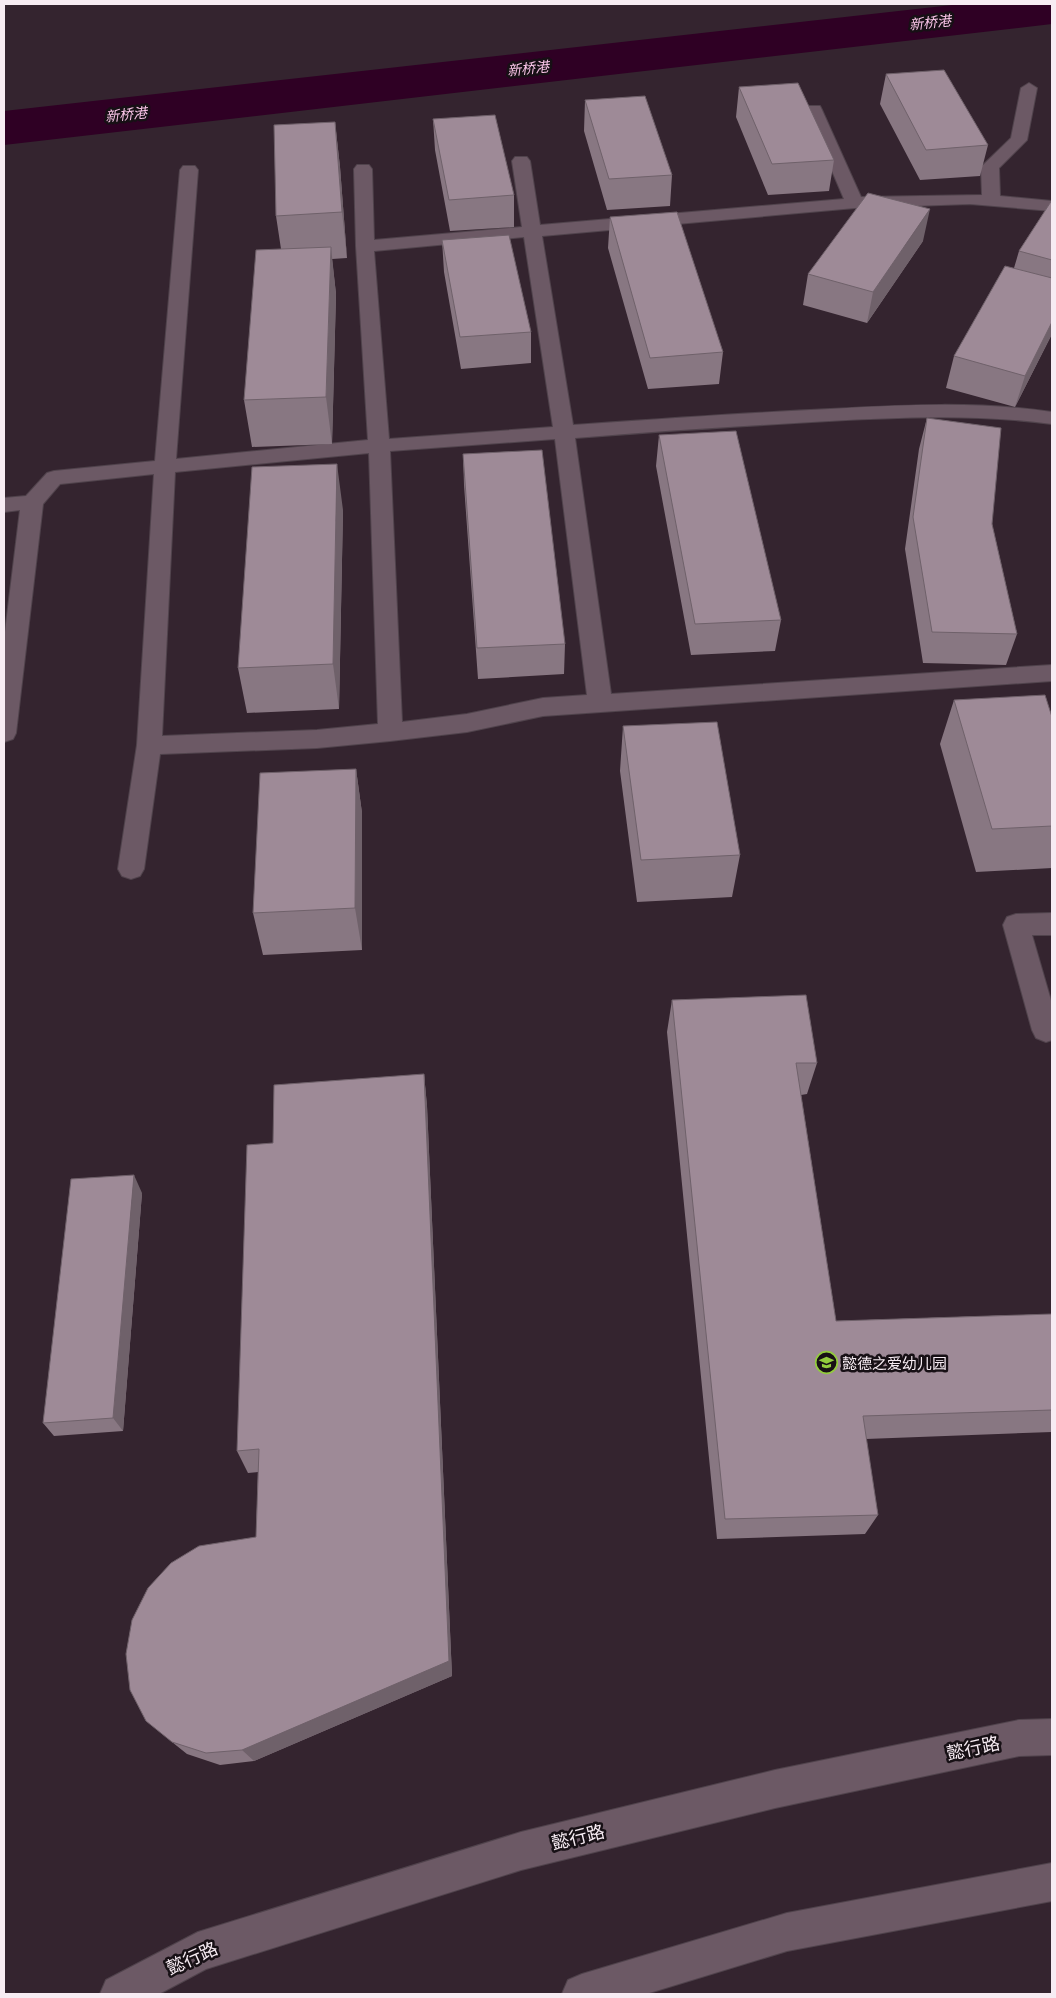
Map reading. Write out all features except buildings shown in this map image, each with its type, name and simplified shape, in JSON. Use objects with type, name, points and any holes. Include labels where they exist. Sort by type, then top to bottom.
[{"type":"street","points":[[991,200],[990,167],[1019,140],[1029,88]]},
{"type":"street","points":[[814,110],[855,203]]},
{"type":"street","points":[[521,161],[564,433],[600,703]]},
{"type":"street","points":[[363,169],[365,246],[379,446],[390,732]]},
{"type":"street","points":[[131,869],[149,745],[165,467],[189,170]]},
{"type":"street","points":[[365,246],[855,203],[991,200],[1052,206]]},
{"type":"street","points":[[4,733],[32,502],[54,478],[379,446],[729,420],[908,411],[1008,412],[1052,418]]},
{"type":"street","points":[[4,505],[32,502]]},
{"type":"street","points":[[149,745],[317,739],[467,723],[543,707],[1052,673]]},
{"type":"street","points":[[1046,1030],[1016,925],[1052,924]]},
{"type":"street","name":"懿行路","points":[[120,1994],[198,1952],[521,1851],[774,1789],[1019,1738],[1052,1737]]},
{"type":"street","points":[[582,1994],[787,1932],[1052,1882]]},
{"type":"waterway","name":"新桥港","points":[[4,128],[1052,9]]},
{"type":"place","name":"懿德之爱幼儿园","points":[[826,1363]]}]
